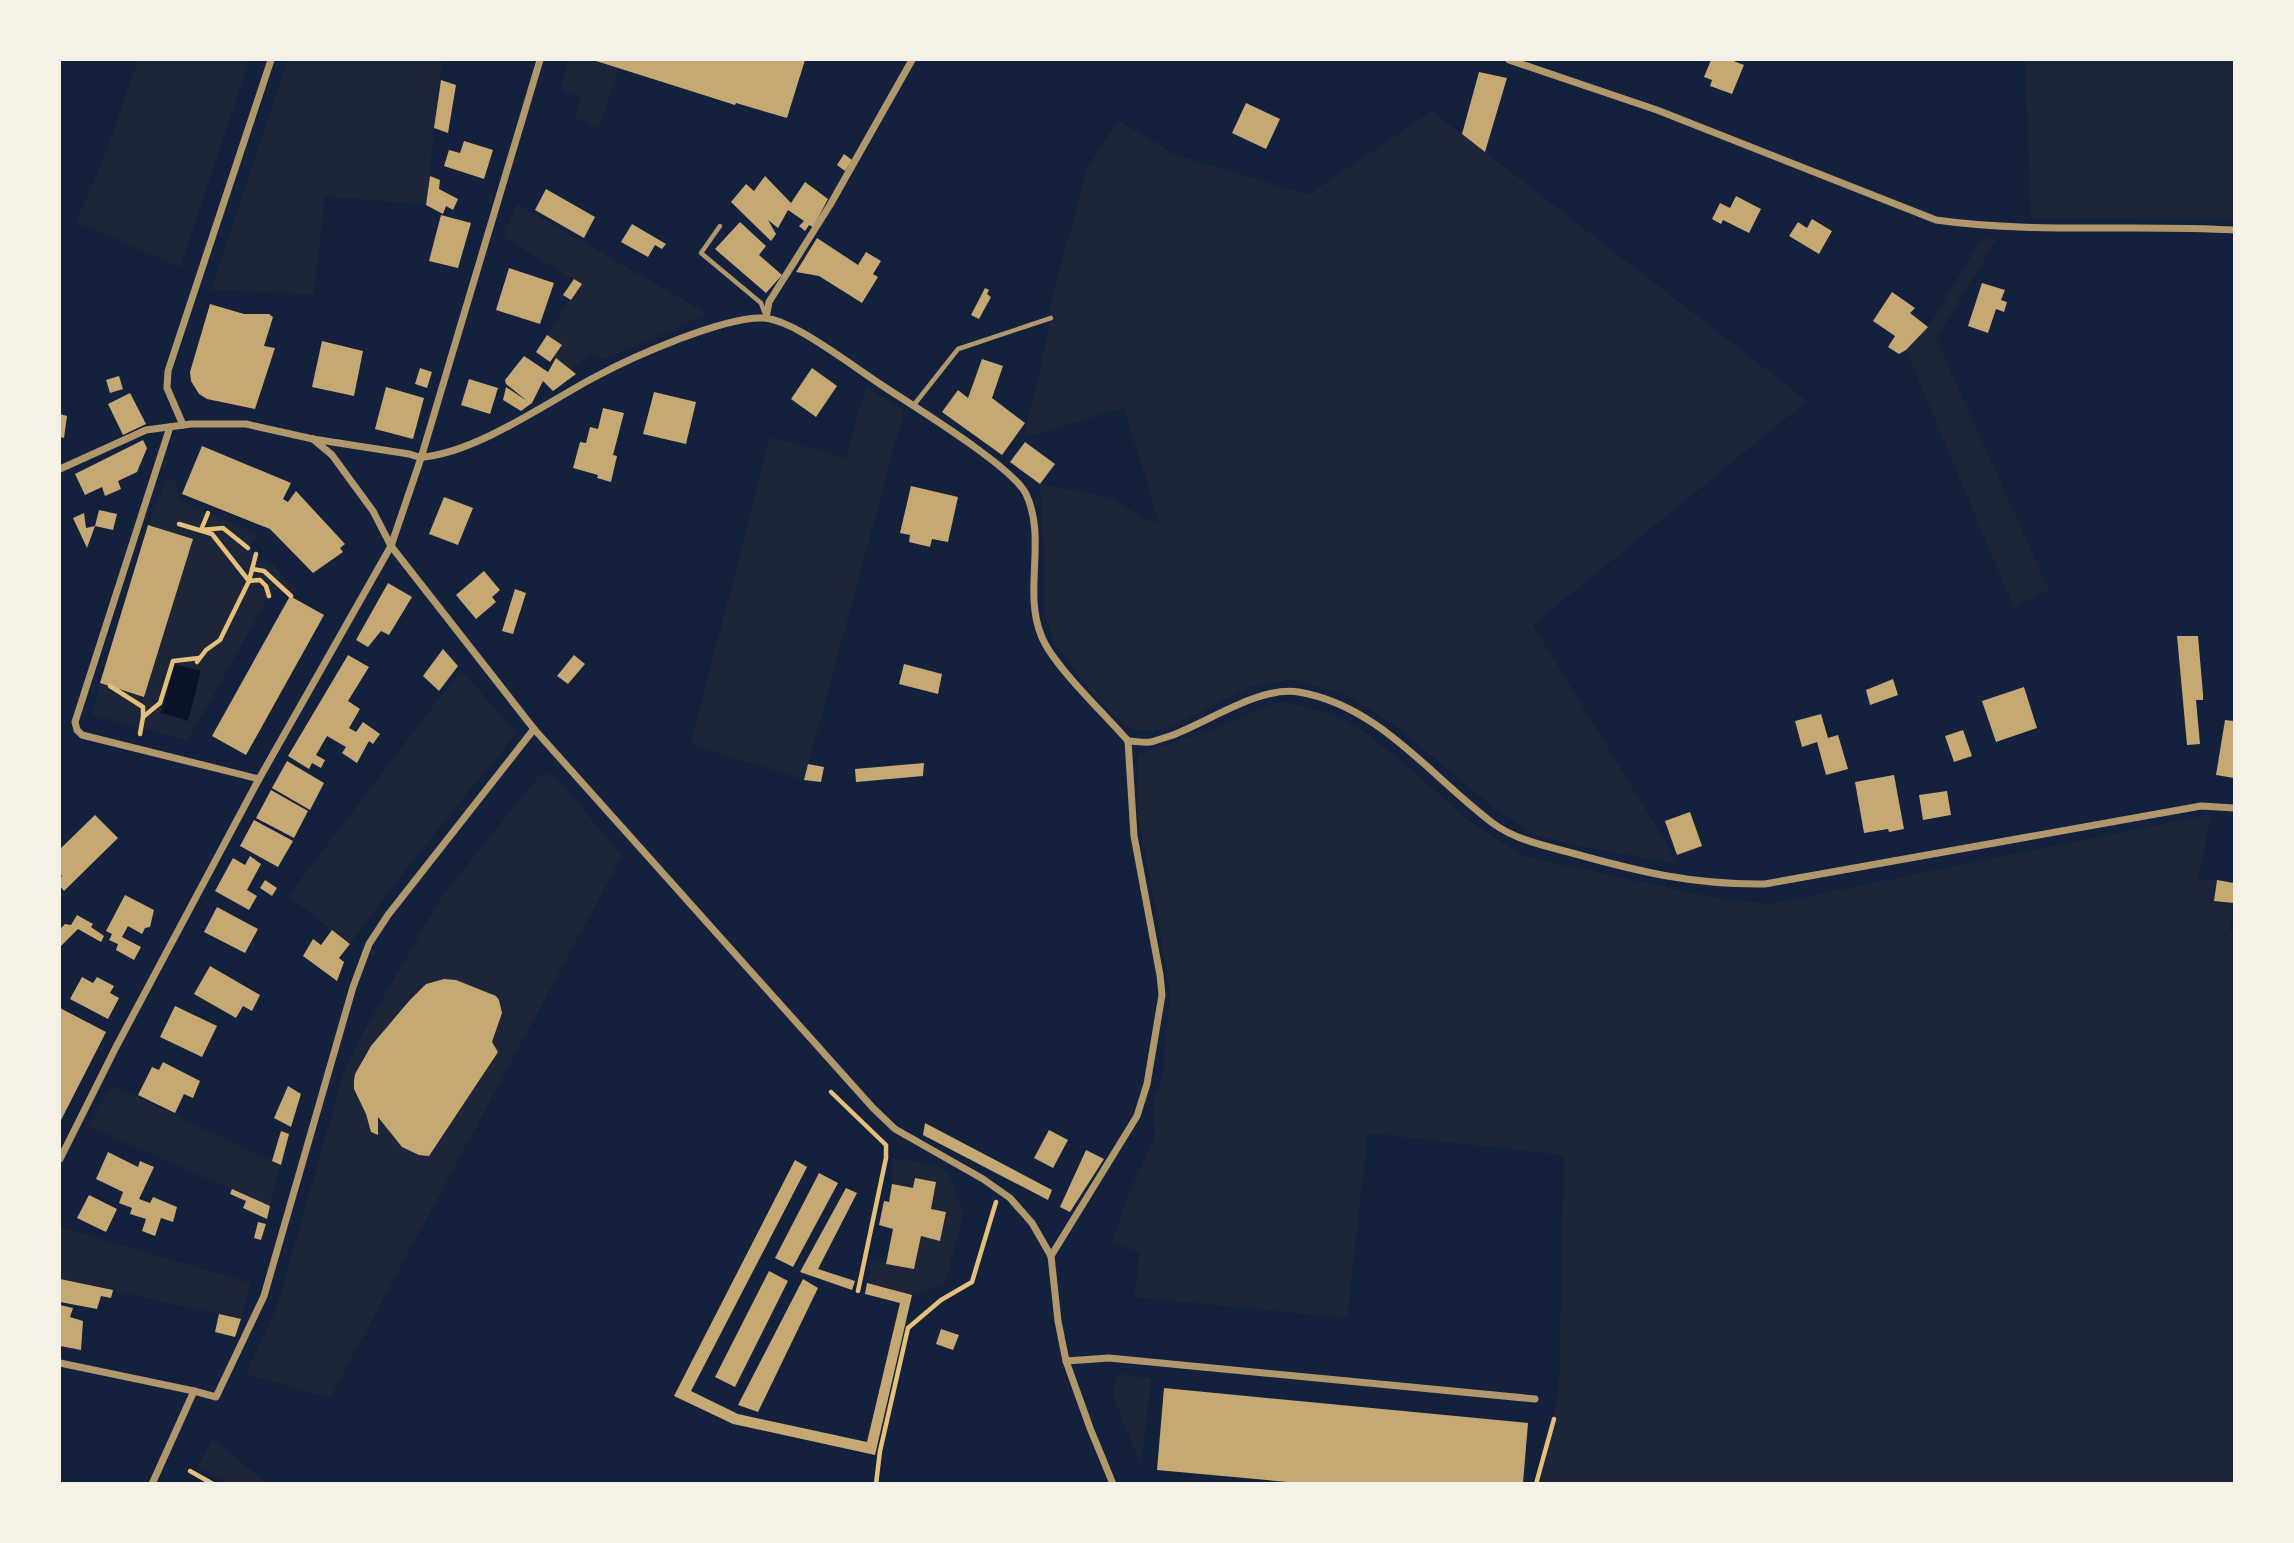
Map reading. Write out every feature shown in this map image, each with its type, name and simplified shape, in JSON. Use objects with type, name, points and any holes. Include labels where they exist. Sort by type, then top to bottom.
[{"type":"street","points":[[183,425],[167,388],[168,372],[271,60]]},
{"type":"street","points":[[60,1159],[116,1047],[259,779],[391,545],[421,458],[540,60]]},
{"type":"street","points":[[766,318],[769,302],[831,205],[912,60]]},
{"type":"street","points":[[1509,60],[1657,110],[1936,220],[2024,228],[2235,230]]},
{"type":"street","points":[[60,469],[146,430],[183,425],[246,424],[421,458],[465,446],[488,436],[599,375],[651,351],[742,319],[766,318],[801,331],[1001,468],[1025,493],[1034,524],[1035,602],[1040,634],[1064,668],[1128,741],[1134,836],[1162,995],[1147,1084],[1137,1116],[1051,1256]]},
{"type":"street","points":[[170,427],[75,722],[77,730],[82,735],[259,779]]},
{"type":"street","points":[[313,439],[332,455],[373,511],[391,545],[534,729],[873,1108],[895,1129],[999,1191],[1032,1223],[1051,1256],[1058,1321],[1066,1361],[1113,1483]]},
{"type":"street","points":[[1128,741],[1150,742],[1190,729],[1248,701],[1297,691],[1345,706],[1391,735],[1496,825],[1530,842],[1688,881],[1724,885],[1765,884],[2201,806],[2235,808]]},
{"type":"street","points":[[60,1363],[216,1396],[264,1296],[340,1032],[369,944],[388,915],[534,729]]},
{"type":"street","points":[[1066,1361],[1110,1358],[1535,1399]]},
{"type":"street","points":[[152,1483],[194,1391]]},
{"type":"lane","points":[[720,226],[701,253],[761,303],[766,318]]},
{"type":"lane","points":[[913,406],[958,349],[1051,318]]},
{"type":"path","points":[[201,530],[208,513]]},
{"type":"path","points":[[180,524],[212,534],[248,581]]},
{"type":"path","points":[[201,530],[223,528],[248,548]]},
{"type":"path","points":[[143,717],[160,703],[173,661],[199,660],[206,650],[220,640],[248,581],[256,554]]},
{"type":"path","points":[[252,569],[264,571],[291,596]]},
{"type":"path","points":[[248,581],[260,580],[267,586],[270,596]]},
{"type":"path","points":[[110,686],[143,707],[140,734]]},
{"type":"path","points":[[831,1093],[886,1145],[886,1158],[859,1292]]},
{"type":"path","points":[[876,1483],[880,1451],[908,1328],[941,1300],[972,1282],[999,1191]]},
{"type":"path","points":[[1536,1483],[1554,1419]]},
{"type":"path","points":[[190,1471],[214,1483]]},
{"type":"shaded area","points":[[138,60],[250,60],[180,267],[76,222],[102,163]]},
{"type":"shaded area","points":[[288,60],[442,60],[426,205],[325,196],[314,294],[211,290]]},
{"type":"shaded area","points":[[569,60],[591,60],[618,68],[599,129],[575,117],[581,97],[561,89]]},
{"type":"shaded area","points":[[2025,60],[2234,60],[2234,220],[2031,218]]},
{"type":"shaded area","points":[[1432,111],[1807,401],[1533,625],[1679,864],[1572,845],[1534,834],[1493,807],[1396,726],[1347,695],[1292,679],[1250,687],[1161,730],[1135,731],[1115,717],[1077,674],[1054,641],[1044,614],[1040,484],[1107,497],[1156,524],[1159,522],[1124,408],[1024,438],[1050,325],[1049,309],[1087,169],[1118,120],[1174,154],[1308,195]]},
{"type":"shaded area","points":[[517,204],[708,314],[605,359],[590,355],[570,369],[554,356],[562,344],[547,335],[581,284],[503,237]]},
{"type":"shaded area","points":[[1982,238],[1996,240],[1936,339],[2049,590],[2014,608],[1906,350],[1928,327]]},
{"type":"shaded area","points":[[866,386],[904,411],[804,780],[691,744],[770,437],[846,458]]},
{"type":"shaded area","points":[[167,478],[178,483],[175,490],[180,492],[178,500],[260,535],[248,548],[273,564],[294,589],[291,596],[273,589],[188,740],[92,715],[100,683],[145,696],[193,539],[148,525]]},
{"type":"shaded area","points":[[175,664],[201,671],[188,721],[161,713]]},
{"type":"shaded area","points":[[461,670],[517,733],[390,890],[350,944],[288,896]]},
{"type":"shaded area","points":[[1285,702],[1333,715],[1362,730],[1409,767],[1466,819],[1524,856],[1714,898],[1770,904],[2211,814],[2198,880],[2217,880],[2214,901],[2234,903],[2229,930],[2234,931],[2234,1483],[1534,1483],[1554,1419],[1559,1384],[1564,1155],[1368,1133],[1347,1318],[1134,1297],[1140,1252],[1112,1243],[1128,1195],[1155,1137],[1153,1096],[1162,1081],[1170,989],[1138,815],[1138,755],[1212,730],[1259,709]]},
{"type":"shaded area","points":[[545,773],[559,780],[622,856],[330,1398],[246,1374],[276,1309],[344,1072],[362,1035],[440,899],[539,776]]},
{"type":"shaded area","points":[[111,1085],[281,1165],[270,1206],[89,1127]]},
{"type":"shaded area","points":[[892,1158],[934,1165],[949,1173],[963,1214],[945,1284],[912,1295],[867,1283],[872,1260],[914,1269],[921,1236],[940,1240],[945,1212],[931,1209],[935,1182],[916,1178],[913,1188],[892,1184]]},
{"type":"shaded area","points":[[60,1227],[251,1283],[241,1319],[60,1279]]},
{"type":"shaded area","points":[[1117,1374],[1151,1378],[1141,1466],[1112,1393]]},
{"type":"shaded area","points":[[213,1438],[266,1483],[231,1483],[197,1468]]},
{"type":"building","points":[[593,60],[805,60],[787,118],[736,103],[735,105]]},
{"type":"building","points":[[1711,60],[1731,60],[1744,65],[1732,94],[1710,86],[1712,80],[1704,77]]},
{"type":"building","points":[[1479,72],[1507,78],[1485,152],[1462,134]]},
{"type":"building","points":[[441,80],[456,85],[448,133],[434,128]]},
{"type":"building","points":[[1246,103],[1280,119],[1266,149],[1232,133]]},
{"type":"building","points":[[464,141],[493,150],[484,179],[444,166],[449,150],[460,153]]},
{"type":"building","points":[[844,154],[852,160],[845,171],[837,165]]},
{"type":"building","points":[[430,176],[440,180],[439,189],[458,199],[453,210],[446,206],[443,214],[426,205]]},
{"type":"building","points":[[765,176],[791,203],[805,182],[828,199],[813,227],[809,225],[805,231],[799,226],[804,221],[788,210],[778,228],[768,220],[776,234],[771,241],[731,202],[746,184],[754,191]]},
{"type":"building","points":[[546,189],[595,217],[584,238],[535,210]]},
{"type":"building","points":[[1736,196],[1761,209],[1749,233],[1723,220],[1721,224],[1712,219],[1720,203],[1730,208]]},
{"type":"building","points":[[441,215],[471,223],[458,268],[429,261]]},
{"type":"building","points":[[1812,219],[1832,231],[1819,254],[1789,236],[1798,222],[1807,228]]},
{"type":"building","points":[[740,222],[766,246],[759,255],[782,275],[766,293],[715,249]]},
{"type":"building","points":[[632,224],[666,244],[662,249],[655,245],[648,257],[621,242]]},
{"type":"building","points":[[817,238],[858,265],[866,252],[881,261],[873,274],[878,277],[862,303],[819,276],[796,272]]},
{"type":"building","points":[[509,268],[554,283],[540,324],[496,310]]},
{"type":"building","points":[[574,279],[582,284],[571,300],[563,295]]},
{"type":"building","points":[[1982,283],[2005,290],[2001,300],[2007,302],[2004,312],[1996,309],[1988,333],[1968,326]]},
{"type":"building","points":[[985,288],[989,290],[987,294],[991,297],[979,319],[971,315]]},
{"type":"building","points":[[1892,292],[1915,308],[1910,313],[1928,327],[1899,354],[1888,347],[1895,336],[1873,321]]},
{"type":"building","points":[[210,304],[244,314],[269,314],[273,317],[264,346],[275,348],[255,409],[207,399],[199,394],[191,381],[190,372]]},
{"type":"building","points":[[547,335],[562,345],[550,362],[536,352]]},
{"type":"building","points":[[322,341],[363,351],[354,396],[312,387]]},
{"type":"building","points":[[524,356],[548,372],[556,358],[576,374],[553,391],[543,381],[532,403],[521,411],[503,400],[506,387],[527,401],[506,384],[505,380]]},
{"type":"building","points":[[982,359],[1003,366],[992,398],[1025,423],[1002,455],[942,412],[958,390],[968,398]]},
{"type":"building","points":[[420,368],[432,372],[427,388],[415,384]]},
{"type":"building","points":[[812,368],[837,386],[816,417],[791,399]]},
{"type":"building","points":[[119,376],[123,389],[110,393],[106,380]]},
{"type":"building","points":[[469,379],[498,388],[490,414],[461,405]]},
{"type":"building","points":[[386,387],[424,398],[413,439],[375,429]]},
{"type":"building","points":[[654,392],[696,402],[686,444],[643,434]]},
{"type":"building","points":[[130,393],[146,424],[123,435],[108,404]]},
{"type":"building","points":[[603,408],[624,413],[613,455],[617,456],[611,482],[573,468],[580,442],[586,443],[590,427],[598,429]]},
{"type":"building","points":[[60,414],[67,416],[64,438],[60,437]]},
{"type":"building","points":[[143,440],[147,448],[137,472],[118,481],[121,489],[105,496],[102,487],[85,495],[75,474]]},
{"type":"building","points":[[1025,442],[1055,464],[1040,484],[1010,462]]},
{"type":"building","points":[[202,446],[291,483],[283,499],[288,502],[296,491],[345,544],[340,548],[343,552],[313,573],[270,529],[182,494]]},
{"type":"building","points":[[911,486],[958,497],[948,542],[932,539],[930,547],[909,542],[910,535],[900,533]]},
{"type":"building","points":[[444,497],[473,508],[458,545],[429,534]]},
{"type":"building","points":[[99,510],[117,514],[113,530],[95,526]]},
{"type":"building","points":[[84,513],[86,528],[95,526],[87,548],[73,518]]},
{"type":"building","points":[[148,525],[193,539],[144,697],[100,683]]},
{"type":"building","points":[[484,571],[500,590],[492,597],[496,602],[476,619],[456,595]]},
{"type":"building","points":[[388,583],[412,597],[389,635],[381,631],[368,647],[356,640]]},
{"type":"building","points":[[515,589],[526,593],[513,634],[502,631]]},
{"type":"building","points":[[290,596],[324,615],[246,755],[212,736]]},
{"type":"building","points":[[2177,636],[2198,636],[2203,694],[2203,700],[2196,700],[2200,744],[2187,745]]},
{"type":"building","points":[[443,649],[458,666],[439,691],[423,676]]},
{"type":"building","points":[[348,655],[369,667],[348,701],[360,709],[349,728],[356,732],[363,722],[380,734],[373,744],[369,741],[357,763],[342,753],[346,747],[327,736],[316,755],[325,760],[321,768],[312,763],[309,769],[288,756]]},
{"type":"building","points":[[574,655],[585,664],[568,684],[557,676]]},
{"type":"building","points":[[904,664],[942,674],[938,694],[899,684]]},
{"type":"building","points":[[1893,679],[1898,695],[1870,705],[1866,690]]},
{"type":"building","points":[[2024,687],[2037,728],[1996,742],[1982,701]]},
{"type":"building","points":[[1821,714],[1828,738],[1838,735],[1848,769],[1826,775],[1817,742],[1802,747],[1795,721]]},
{"type":"building","points":[[2225,720],[2234,721],[2234,778],[2216,775]]},
{"type":"building","points":[[1963,730],[1972,756],[1954,762],[1945,736]]},
{"type":"building","points":[[287,761],[324,783],[310,810],[272,788]]},
{"type":"building","points":[[924,763],[923,776],[856,782],[855,769]]},
{"type":"building","points":[[808,764],[824,767],[821,782],[804,780]]},
{"type":"building","points":[[1894,775],[1904,829],[1864,833],[1855,782]]},
{"type":"building","points":[[271,790],[308,811],[294,838],[256,818]]},
{"type":"building","points":[[1947,791],[1951,815],[1923,820],[1919,795]]},
{"type":"building","points":[[1690,812],[1702,846],[1677,855],[1665,821]]},
{"type":"building","points":[[95,815],[118,838],[64,891],[60,886],[60,849]]},
{"type":"building","points":[[254,820],[293,841],[278,867],[240,846]]},
{"type":"building","points":[[250,856],[261,864],[247,890],[257,896],[249,910],[215,891],[233,858],[245,865]]},
{"type":"building","points":[[265,880],[277,888],[272,896],[260,888]]},
{"type":"building","points":[[2217,880],[2234,883],[2234,903],[2214,901]]},
{"type":"building","points":[[125,895],[154,910],[150,927],[145,928],[142,934],[128,926],[122,937],[141,947],[134,960],[116,950],[118,944],[109,940],[112,934],[106,931]]},
{"type":"building","points":[[217,907],[258,929],[245,953],[204,932]]},
{"type":"building","points":[[77,915],[93,924],[91,927],[104,936],[101,942],[78,929],[60,947],[60,929],[65,924],[71,925]]},
{"type":"building","points":[[332,930],[350,944],[339,958],[344,962],[337,981],[303,956],[313,939],[321,945]]},
{"type":"building","points":[[210,966],[260,995],[252,1011],[243,1006],[236,1018],[194,994]]},
{"type":"building","points":[[82,977],[93,983],[97,977],[114,986],[110,993],[119,998],[108,1019],[70,999]]},
{"type":"building","points":[[444,979],[456,980],[496,996],[499,1000],[502,1013],[492,1042],[498,1052],[429,1156],[419,1155],[402,1147],[378,1117],[378,1135],[371,1132],[354,1089],[354,1081],[355,1074],[371,1046],[409,1001],[426,984]]},
{"type":"building","points":[[175,1006],[217,1026],[202,1057],[160,1037]]},
{"type":"building","points":[[60,1008],[106,1032],[60,1122]]},
{"type":"building","points":[[163,1062],[200,1081],[193,1098],[184,1094],[175,1113],[138,1095],[152,1067],[159,1070]]},
{"type":"building","points":[[288,1086],[301,1094],[291,1127],[274,1118]]},
{"type":"building","points":[[925,1123],[1052,1190],[1048,1200],[923,1135]]},
{"type":"building","points":[[1049,1130],[1068,1140],[1053,1168],[1034,1158]]},
{"type":"building","points":[[281,1131],[289,1134],[281,1165],[272,1161]]},
{"type":"building","points":[[1086,1150],[1104,1159],[1070,1212],[1060,1207]]},
{"type":"building","points":[[108,1152],[138,1167],[140,1161],[154,1167],[139,1199],[150,1203],[153,1197],[177,1207],[173,1222],[161,1218],[155,1236],[142,1231],[146,1219],[130,1214],[132,1208],[119,1203],[123,1192],[96,1179]]},
{"type":"building","points":[[795,1160],[807,1167],[691,1391],[738,1414],[867,1442],[900,1303],[865,1294],[867,1283],[912,1295],[875,1455],[733,1424],[674,1396]]},
{"type":"building","points":[[819,1173],[838,1183],[793,1267],[775,1258]]},
{"type":"building","points":[[915,1178],[936,1182],[931,1209],[946,1212],[940,1241],[921,1236],[914,1269],[886,1264],[893,1229],[879,1225],[884,1201],[889,1202],[892,1184],[913,1188]]},
{"type":"building","points":[[846,1188],[857,1193],[818,1269],[855,1281],[852,1290],[800,1272]]},
{"type":"building","points":[[232,1189],[270,1206],[267,1219],[243,1208],[246,1201],[230,1194]]},
{"type":"building","points":[[89,1195],[117,1209],[106,1232],[77,1218]]},
{"type":"building","points":[[258,1222],[266,1224],[261,1240],[254,1238]]},
{"type":"building","points":[[769,1271],[788,1281],[735,1387],[715,1377]]},
{"type":"building","points":[[60,1279],[113,1290],[111,1298],[101,1296],[97,1309],[60,1302]]},
{"type":"building","points":[[803,1279],[818,1288],[758,1412],[738,1405]]},
{"type":"building","points":[[60,1305],[73,1308],[70,1317],[83,1321],[81,1350],[60,1346]]},
{"type":"building","points":[[219,1314],[241,1319],[235,1337],[215,1332]]},
{"type":"building","points":[[941,1329],[959,1335],[953,1350],[936,1344]]},
{"type":"building","points":[[1164,1388],[1528,1423],[1523,1483],[1298,1483],[1157,1470]]}]
